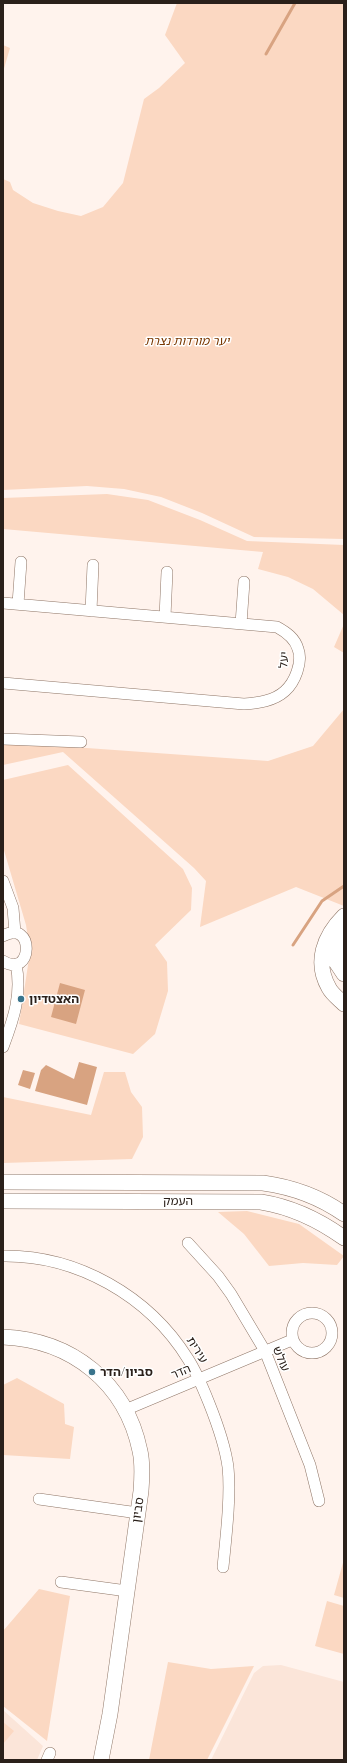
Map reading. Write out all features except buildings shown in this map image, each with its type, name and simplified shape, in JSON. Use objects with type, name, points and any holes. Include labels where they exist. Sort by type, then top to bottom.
[{"type":"main road","points":[[344,916],[336,924],[322,950],[322,970],[329,990],[344,1004]]},
{"type":"main road","points":[[344,935],[339,941],[336,962],[344,974]]},
{"type":"main road","name":"העמק","points":[[3,1182],[263,1183],[277,1185],[311,1196],[344,1214]]},
{"type":"main road","name":"העמק","points":[[3,1201],[261,1202],[273,1204],[317,1220],[344,1238]]},
{"type":"main road","name":"סביון","points":[[3,1337],[35,1342],[68,1352],[86,1364],[107,1384],[125,1410],[136,1435],[141,1452],[142,1470],[138,1514],[110,1714],[101,1760]]},
{"type":"street","points":[[18,604],[21,562]]},
{"type":"street","points":[[91,611],[93,565]]},
{"type":"street","points":[[165,618],[167,572]]},
{"type":"street","points":[[241,624],[244,582]]},
{"type":"street","name":"יעל","points":[[3,603],[277,627],[286,632],[299,649],[297,672],[293,682],[285,692],[261,703],[244,704],[3,683]]},
{"type":"street","points":[[3,739],[80,742]]},
{"type":"street","points":[[3,881],[13,908],[15,933]]},
{"type":"street","points":[[3,936],[10,933],[15,933],[26,942],[28,951],[24,959],[16,964],[10,964],[3,961]]},
{"type":"street","points":[[3,1047],[15,1011],[19,988],[16,964]]},
{"type":"street","name":"עולש","points":[[188,1243],[218,1276],[231,1294],[264,1351],[310,1465],[319,1501]]},
{"type":"street","name":"עירית","points":[[3,1256],[36,1258],[63,1264],[88,1273],[117,1287],[138,1303],[162,1325],[188,1359],[199,1379],[216,1420],[228,1468],[227,1526],[223,1567]]},
{"type":"street","name":"הדר","points":[[125,1410],[292,1340]]},
{"type":"street","points":[[39,1499],[138,1514]]},
{"type":"street","points":[[61,1582],[127,1592]]},
{"type":"shaded area","points":[[60,983],[85,990],[76,1024],[51,1017]]},
{"type":"shaded area","points":[[79,1062],[97,1067],[87,1105],[35,1091],[41,1070],[46,1065],[74,1079]]},
{"type":"shaded area","points":[[23,1070],[35,1073],[30,1089],[18,1085]]},
{"type":"shaded area","points":[[281,1665],[344,1682],[344,1760],[211,1760],[254,1673],[263,1666]]},
{"type":"shaded area","points":[[3,1710],[43,1746],[37,1760],[3,1760]]},
{"type":"green space","name":"יער מורדות נצרת","points":[[177,3],[344,3],[344,539],[254,537],[202,513],[161,497],[124,489],[87,486],[3,490],[3,179],[10,182],[13,190],[33,203],[58,211],[81,216],[103,207],[123,183],[144,99],[159,88],[185,63],[165,35]]},
{"type":"green space","points":[[3,45],[10,48],[3,72]]},
{"type":"green space","points":[[107,494],[148,500],[200,520],[247,541],[344,545],[344,615],[313,589],[288,577],[258,569],[263,552],[3,529],[3,498]]},
{"type":"green space","points":[[344,624],[344,653],[334,647]]},
{"type":"green space","points":[[344,709],[344,906],[296,887],[200,927],[206,881],[194,868],[63,752],[3,765],[3,742],[268,761],[313,746]]},
{"type":"green space","points":[[68,765],[183,869],[192,888],[191,910],[155,945],[167,962],[168,991],[155,1034],[133,1054],[19,1024],[30,952],[26,925],[3,847],[3,780]]},
{"type":"green space","points":[[104,1072],[125,1072],[131,1092],[142,1107],[143,1137],[132,1159],[3,1163],[3,1097],[91,1115]]},
{"type":"green space","points":[[247,1211],[299,1224],[344,1256],[337,1265],[303,1263],[269,1266],[244,1234],[218,1212]]},
{"type":"green space","points":[[17,1378],[64,1404],[65,1424],[74,1427],[70,1459],[3,1455],[3,1385]]},
{"type":"green space","points":[[344,1559],[344,1598],[334,1595]]},
{"type":"green space","points":[[39,1589],[70,1596],[47,1741],[3,1706],[3,1631]]},
{"type":"green space","points":[[327,1601],[344,1606],[344,1654],[315,1646]]},
{"type":"green space","points":[[168,1662],[211,1669],[254,1666],[207,1760],[149,1760]]},
{"type":"green space","points":[[3,1722],[14,1731],[3,1744]]},
{"type":"waterway","points":[[266,54],[295,3]]},
{"type":"waterway","points":[[293,945],[322,901],[344,886]]},
{"type":"place","name":"האצטדיון","points":[[21,999]]},
{"type":"place","name":"סביון/הדר","points":[[92,1372]]}]
